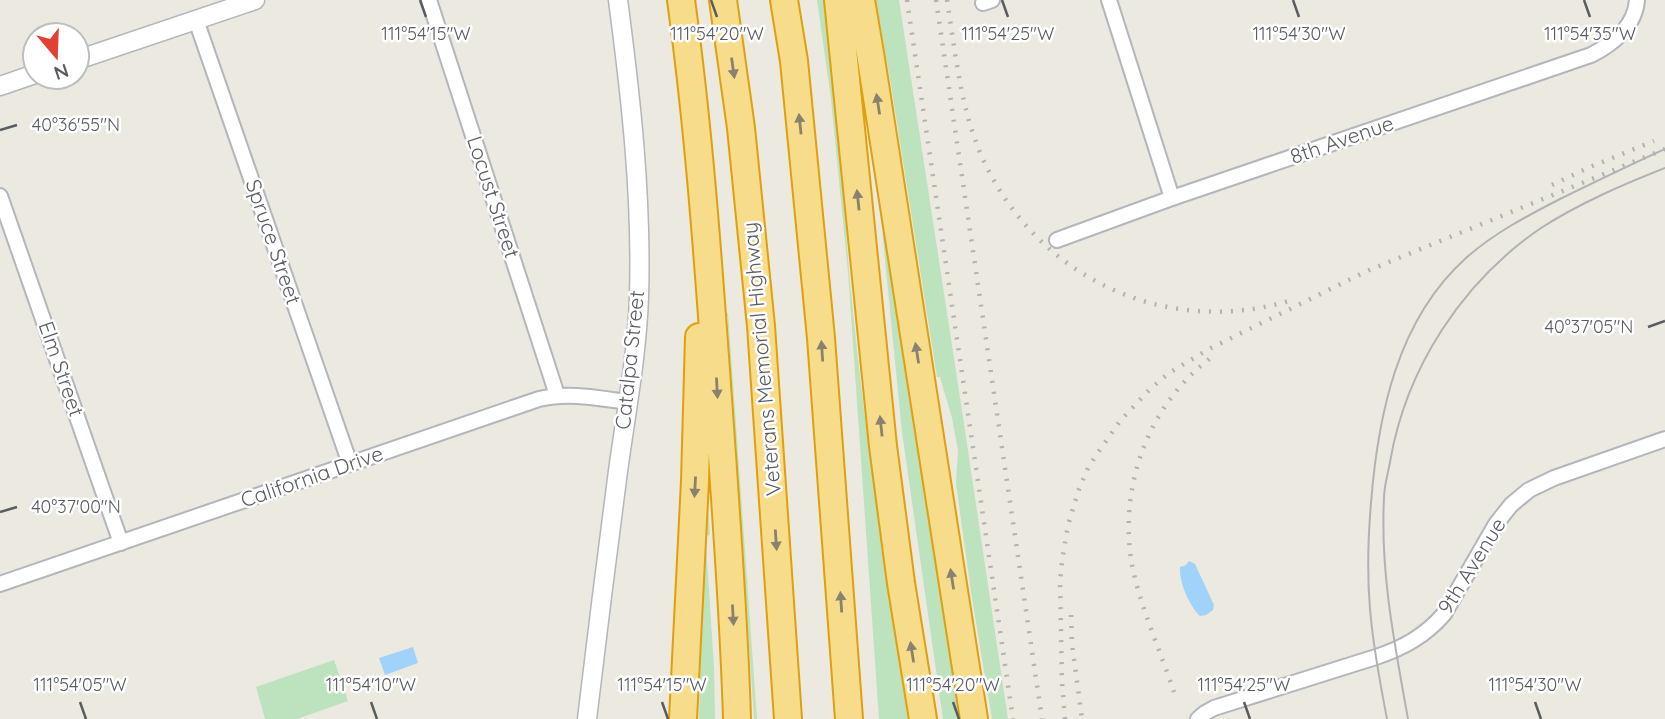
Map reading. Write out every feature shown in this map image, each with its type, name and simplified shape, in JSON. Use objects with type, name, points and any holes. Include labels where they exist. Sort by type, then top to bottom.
[{"type":"highway","points":[[681,0],[706,220],[726,501],[737,719]]},
{"type":"highway","name":"Veterans Memorial Highway","points":[[723,0],[741,128],[761,326],[788,719]]},
{"type":"highway","points":[[784,0],[794,61],[821,338],[849,719]]},
{"type":"highway","points":[[838,0],[883,446],[923,719]]},
{"type":"highway","points":[[861,0],[974,719]]},
{"type":"highway","points":[[683,719],[695,481],[699,326],[697,125]]},
{"type":"street","points":[[91,55],[255,0]]},
{"type":"street","name":"Locust Street","points":[[429,0],[557,395]]},
{"type":"street","name":"Catalpa Street","points":[[587,719],[639,297],[637,183],[630,89],[618,0]]},
{"type":"street","points":[[1109,0],[1172,198]]},
{"type":"street","name":"8th Avenue","points":[[1057,240],[1591,55],[1608,47],[1622,34],[1637,0]]},
{"type":"street","name":"Spruce Street","points":[[196,20],[350,464]]},
{"type":"street","points":[[0,86],[21,79]]},
{"type":"street","name":"Elm Street","points":[[0,196],[121,543]]},
{"type":"street","name":"California Drive","points":[[0,584],[526,403],[557,395],[628,402]]},
{"type":"street","name":"9th Avenue","points":[[1198,719],[1214,708],[1385,654],[1417,639],[1444,614],[1496,524],[1511,505],[1529,490],[1554,478],[1665,439]]},
{"type":"green space","points":[[817,0],[831,0],[851,292],[876,506],[908,719],[879,719],[848,272],[831,99]]},
{"type":"green space","points":[[876,0],[899,0],[1008,719],[992,719],[956,483],[958,450],[952,418],[940,377],[937,377]]},
{"type":"green space","points":[[872,127],[962,719],[943,719],[902,432]]},
{"type":"green space","points":[[728,313],[757,719],[754,719]]},
{"type":"green space","points":[[704,477],[710,535],[706,536],[706,545],[715,719],[699,719]]},
{"type":"green space","points":[[334,660],[348,701],[297,719],[265,719],[256,687]]},
{"type":"water","points":[[1189,561],[1195,564],[1214,605],[1213,610],[1206,615],[1200,616],[1196,611],[1183,586],[1180,567]]},
{"type":"water","points":[[413,647],[418,663],[385,675],[379,658]]},
{"type":"tram line","points":[[1387,719],[1371,623],[1368,583],[1369,529],[1379,436],[1395,371],[1407,340],[1442,283],[1466,258],[1488,241],[1548,205],[1665,149]]},
{"type":"tram line","points":[[1408,719],[1386,582],[1383,526],[1386,480],[1409,393],[1442,330],[1486,274],[1512,250],[1571,210],[1665,168]]},
{"type":"railway","points":[[907,0],[1013,719]]},
{"type":"railway","points":[[936,0],[1042,719]]},
{"type":"railway","points":[[947,0],[963,95],[979,150],[1002,194],[1031,231],[1066,263],[1106,286],[1150,303],[1196,311],[1244,310],[1292,300]]},
{"type":"railway","points":[[1552,185],[1654,141]]},
{"type":"railway","points":[[1065,719],[1060,582],[1068,525],[1088,468],[1120,421],[1151,388],[1169,373],[1209,349],[1367,271],[1665,149]]},
{"type":"railway","points":[[1174,692],[1145,613],[1132,565],[1130,505],[1135,476],[1156,421],[1193,373],[1216,354]]},
{"type":"railway","points":[[1071,615],[1082,719]]}]
